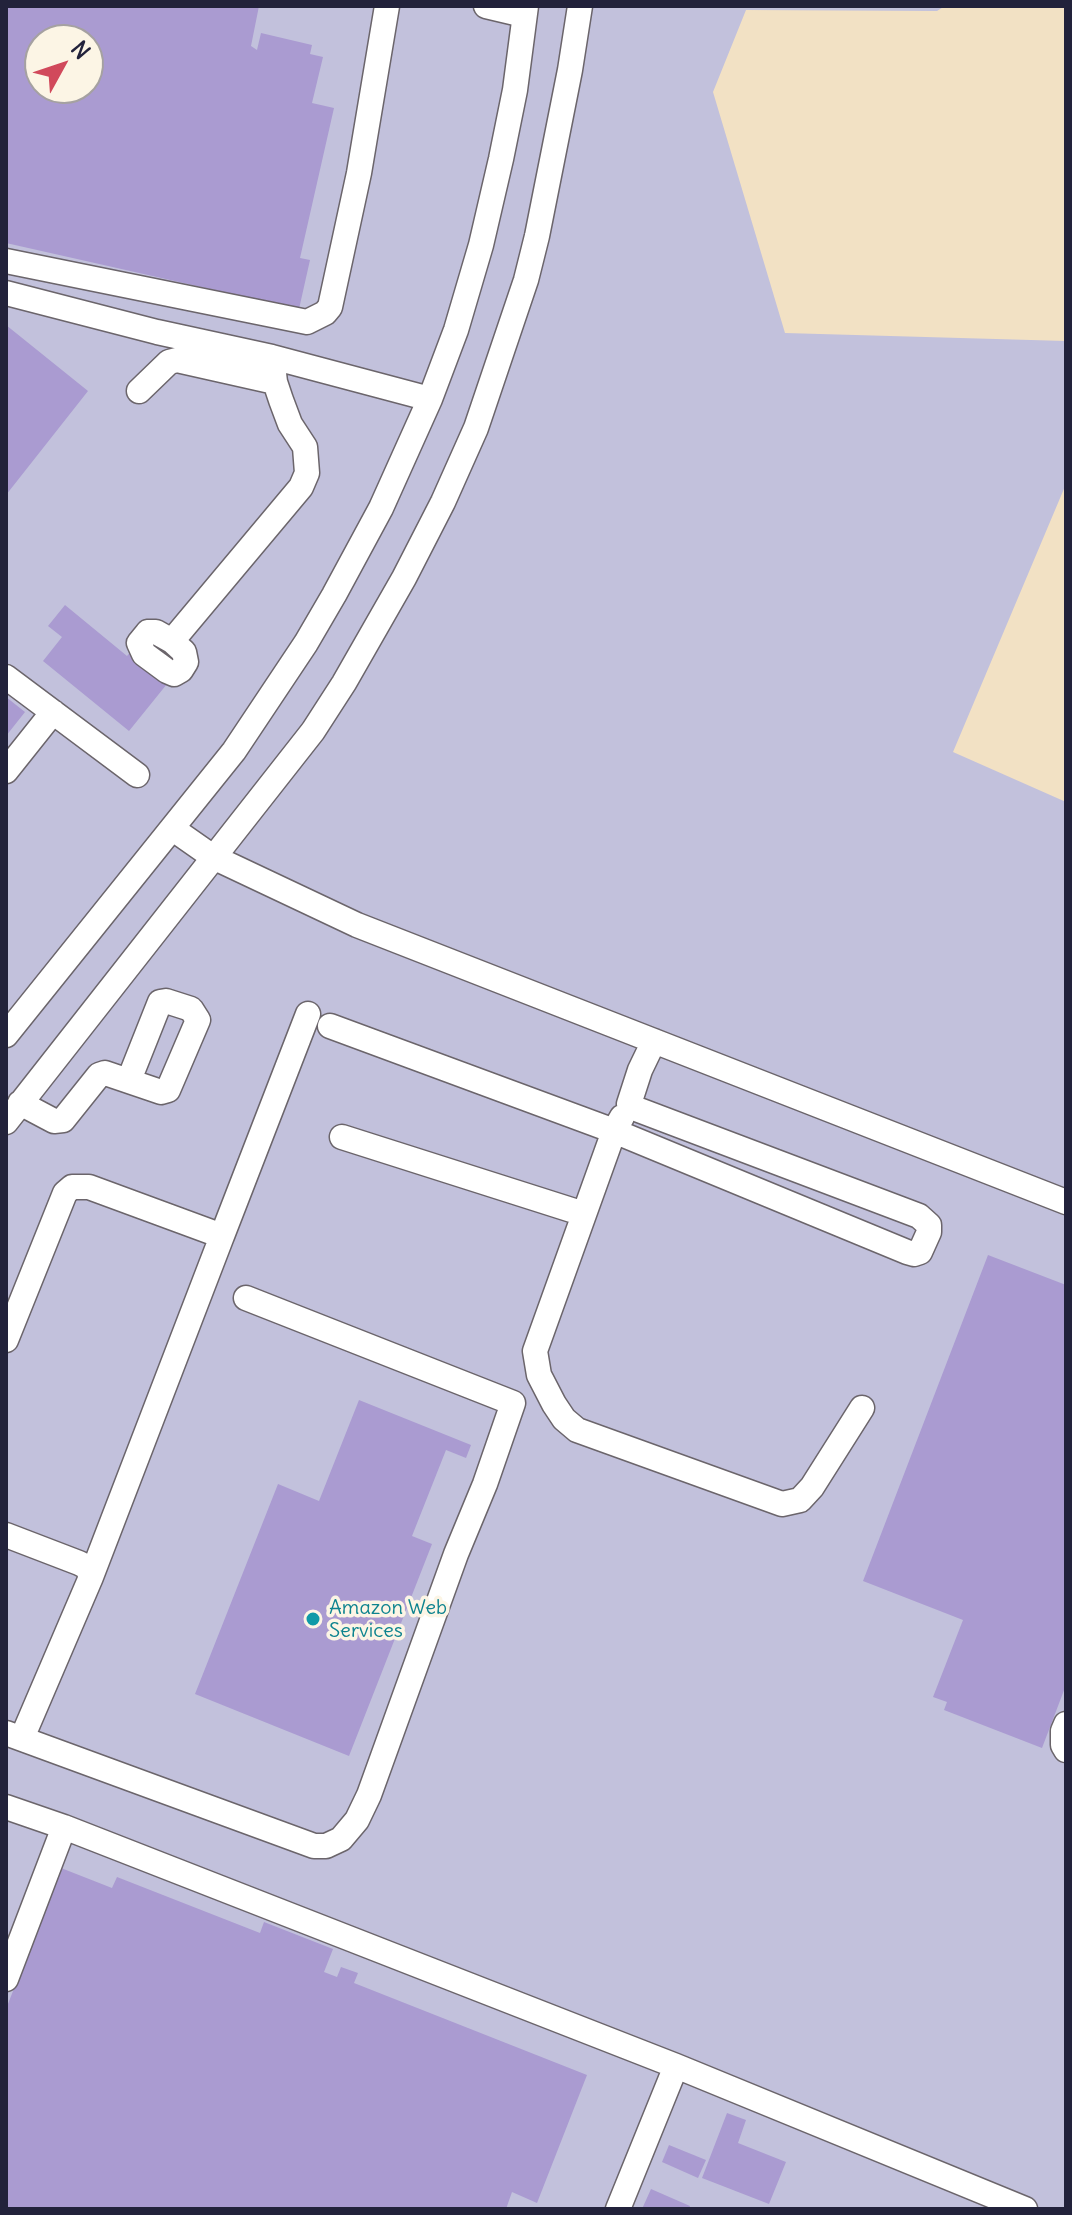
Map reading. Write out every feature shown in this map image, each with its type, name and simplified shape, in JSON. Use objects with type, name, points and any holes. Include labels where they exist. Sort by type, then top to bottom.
[{"type":"street","points":[[6,261],[307,322],[325,313],[330,307],[359,173],[387,6]]},
{"type":"street","points":[[6,1035],[234,751],[306,643],[381,508],[430,399],[456,330],[492,200],[515,90],[525,10],[486,6]]},
{"type":"street","points":[[129,1080],[112,1074],[99,1075],[63,1120],[54,1121],[13,1112],[313,731],[404,578],[443,502],[476,428],[519,303],[537,236],[580,6]]},
{"type":"street","points":[[6,293],[157,332],[272,357],[430,399]]},
{"type":"street","points":[[172,641],[293,496],[307,473],[305,447],[290,424],[275,382],[272,357]]},
{"type":"street","points":[[139,391],[169,362],[177,360],[275,382]]},
{"type":"street","points":[[6,677],[137,775]]},
{"type":"street","points":[[6,771],[53,712]]},
{"type":"street","points":[[173,829],[213,857],[357,925],[1066,1202]]},
{"type":"street","points":[[246,1298],[513,1403],[369,1795],[357,1820],[341,1839],[326,1846],[314,1846],[14,1736],[91,1577],[308,1014]]},
{"type":"street","points":[[330,1026],[614,1131],[907,1252],[920,1252],[929,1225],[919,1216],[629,1104]]},
{"type":"street","points":[[654,1041],[629,1104],[614,1131],[535,1351],[539,1375],[554,1404],[564,1419],[577,1430],[782,1504],[800,1500],[812,1487],[862,1408]]},
{"type":"street","points":[[342,1137],[584,1214]]},
{"type":"street","points":[[6,1340],[65,1193],[72,1187],[89,1187],[222,1236]]},
{"type":"street","points":[[6,1535],[79,1563],[87,1567],[91,1577]]},
{"type":"street","points":[[1066,1724],[1063,1745],[1066,1750]]},
{"type":"street","points":[[6,1807],[676,2066],[1025,2209]]},
{"type":"street","points":[[8,1967],[64,1827]]},
{"type":"street","points":[[618,2209],[676,2066]]},
{"type":"shaded area","points":[[6,6],[945,6],[937,11],[746,10],[713,92],[785,333],[1066,341],[1066,484],[953,752],[1066,802],[1066,2209],[6,2209]]},
{"type":"building","points":[[6,6],[259,6],[251,46],[257,50],[261,33],[312,45],[310,54],[323,57],[312,103],[334,108],[300,258],[310,260],[299,309],[6,243]]},
{"type":"building","points":[[6,325],[88,391],[6,495]]},
{"type":"building","points":[[65,605],[127,656],[134,648],[171,679],[129,731],[43,661],[62,637],[48,626]]},
{"type":"building","points":[[6,697],[25,712],[6,736]]},
{"type":"building","points":[[988,1255],[1066,1285],[1066,1685],[1042,1748],[944,1710],[947,1702],[933,1697],[963,1620],[863,1581]]},
{"type":"building","name":"Amazon Web Services","points":[[359,1400],[471,1445],[466,1458],[446,1450],[412,1536],[432,1544],[349,1756],[195,1694],[278,1484],[319,1501]]},
{"type":"building","points":[[61,1868],[112,1888],[117,1877],[260,1933],[264,1922],[333,1949],[324,1972],[337,1977],[341,1967],[358,1973],[354,1983],[587,2075],[537,2203],[512,2192],[506,2209],[6,2209],[6,2009]]},
{"type":"building","points":[[727,2113],[746,2120],[738,2143],[786,2162],[769,2204],[702,2178]]},
{"type":"building","points":[[669,2145],[706,2160],[698,2178],[662,2162]]},
{"type":"building","points":[[651,2189],[690,2206],[689,2209],[642,2209]]},
{"type":"place","name":"Amazon Web Services","points":[[313,1619]]}]
